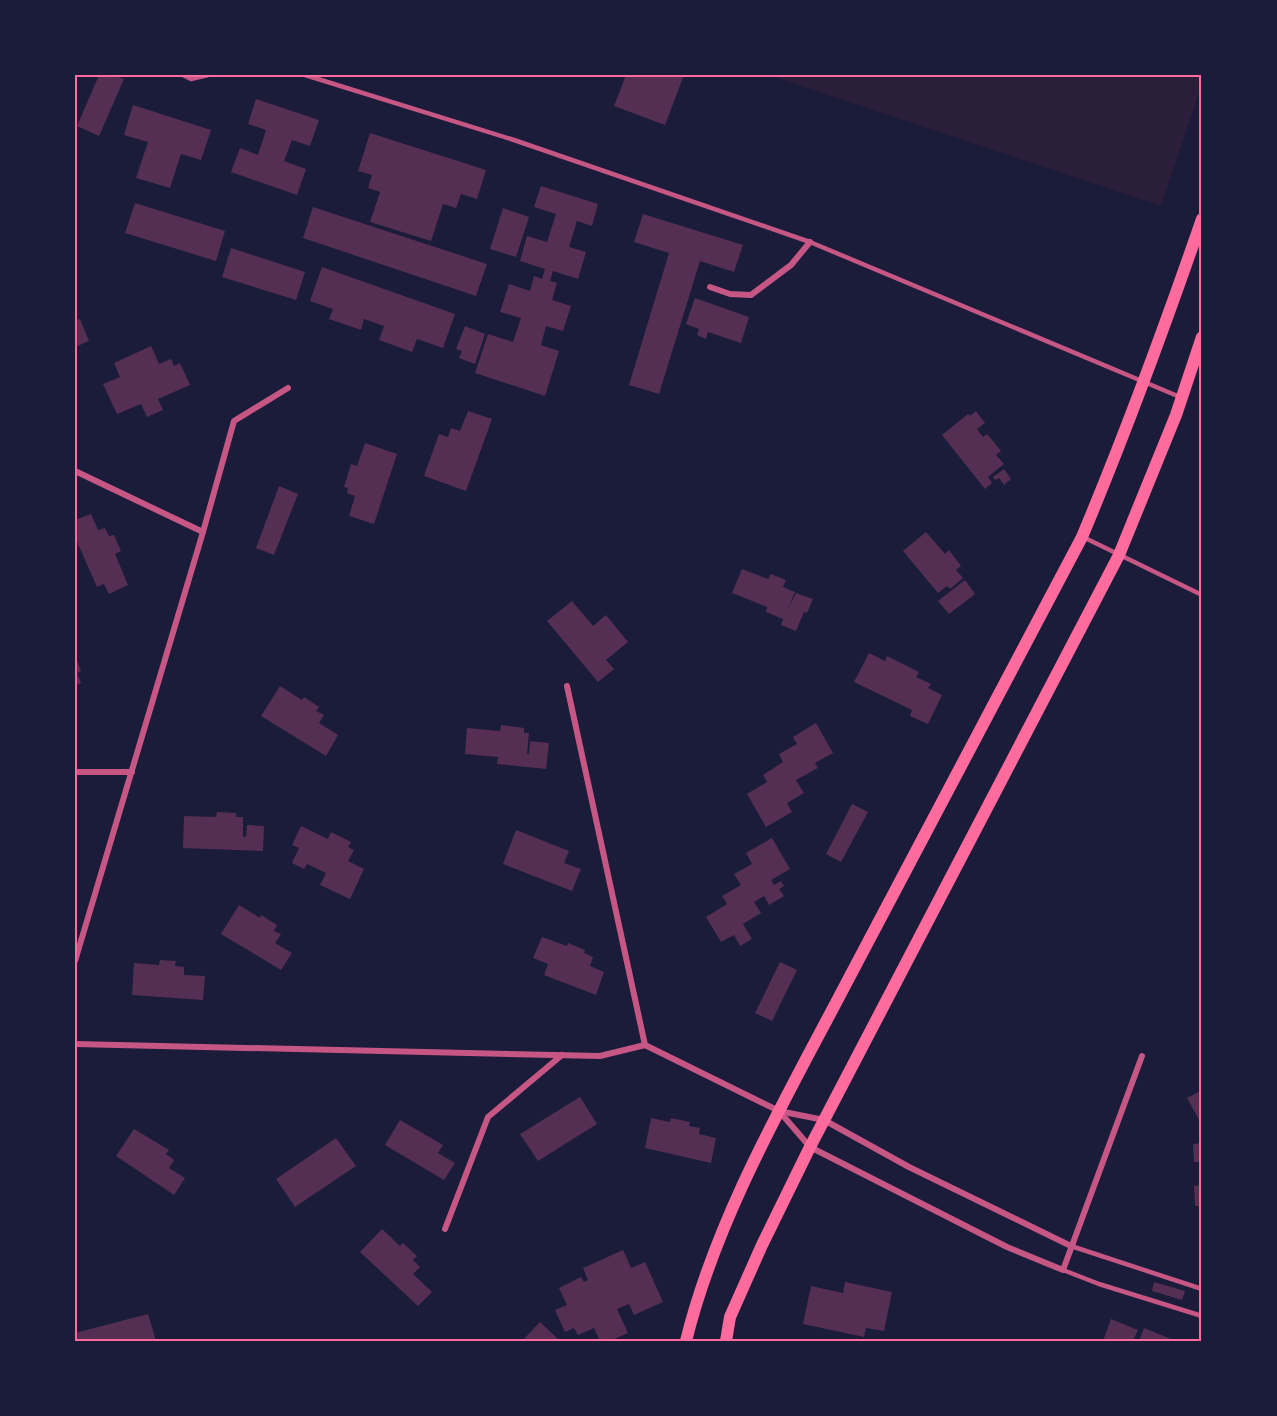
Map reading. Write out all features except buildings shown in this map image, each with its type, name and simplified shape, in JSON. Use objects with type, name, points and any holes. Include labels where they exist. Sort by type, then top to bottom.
[{"type":"main road","points":[[686,1341],[695,1302],[729,1217],[779,1111],[1082,537],[1144,382],[1202,219]]},
{"type":"main road","points":[[726,1341],[730,1317],[762,1245],[824,1120],[1119,555],[1140,506],[1202,337]]},
{"type":"street","points":[[710,287],[730,294],[751,295],[791,265],[810,242]]},
{"type":"street","points":[[75,962],[234,421],[288,388]]},
{"type":"street","points":[[75,471],[203,532]]},
{"type":"street","points":[[567,686],[645,1045]]},
{"type":"street","points":[[75,772],[132,772]]},
{"type":"street","points":[[75,1044],[600,1056],[645,1045],[779,1111],[824,1120],[909,1167],[1071,1246]]},
{"type":"street","points":[[445,1229],[488,1117],[563,1055]]},
{"type":"street","points":[[779,1111],[810,1148],[1007,1247],[1063,1270],[1142,1056]]},
{"type":"lane","points":[[183,75],[191,79],[208,75]]},
{"type":"lane","points":[[305,75],[514,141],[810,242],[1181,398]]},
{"type":"lane","points":[[1082,537],[1202,595]]},
{"type":"lane","points":[[1071,1246],[1202,1288]]},
{"type":"lane","points":[[1063,1270],[1099,1284],[1202,1316]]},
{"type":"shaded area","points":[[769,75],[1202,75],[1202,84],[1161,206]]}]
